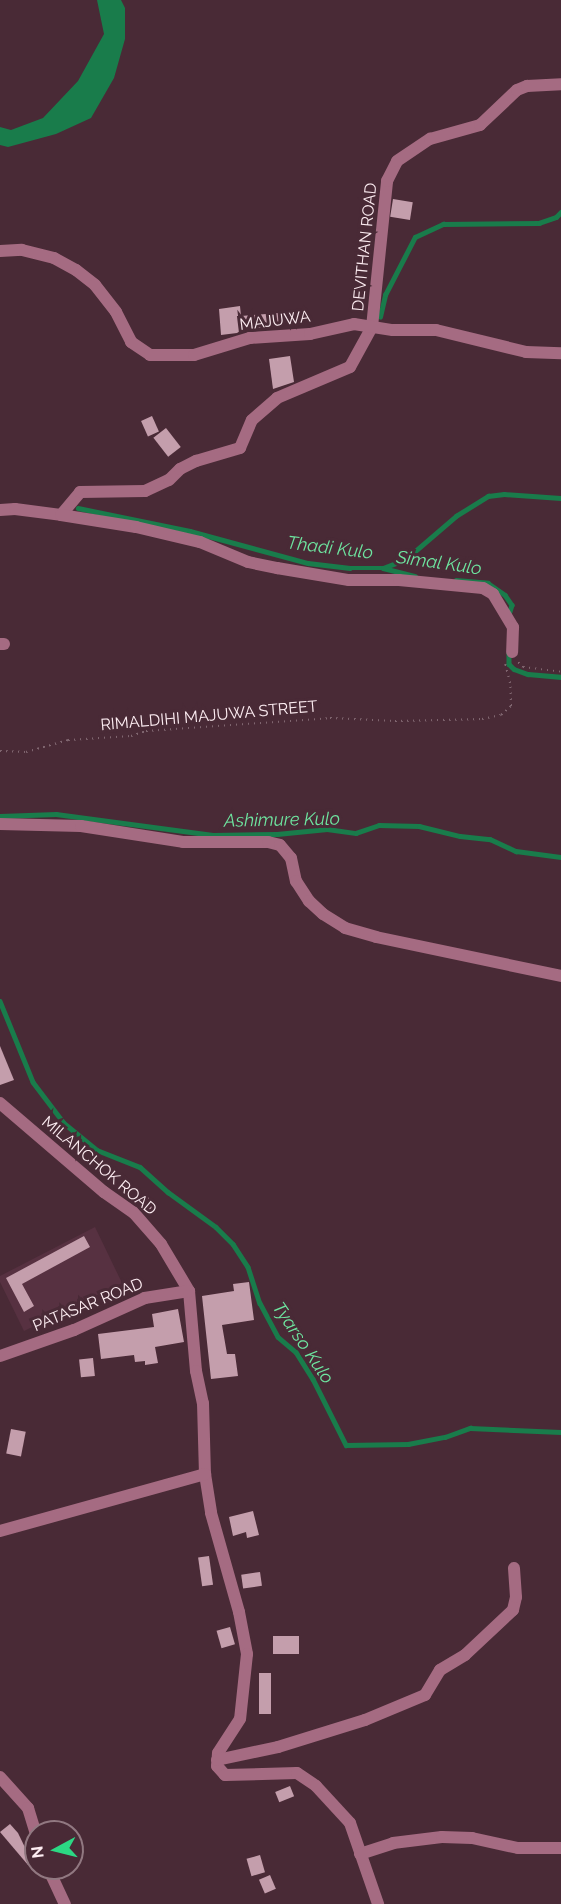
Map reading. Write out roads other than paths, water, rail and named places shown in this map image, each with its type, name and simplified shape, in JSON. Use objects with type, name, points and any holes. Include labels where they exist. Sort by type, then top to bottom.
[{"type":"street","name":"DEVITHAN ROAD","points":[[63,513],[80,492],[145,491],[169,480],[180,469],[196,460],[240,448],[252,420],[277,398],[350,368],[372,327],[387,181],[397,161],[430,139],[480,124],[518,90],[527,86],[561,84]]},
{"type":"street","name":"MAJUWA","points":[[0,251],[22,250],[54,258],[76,270],[95,285],[116,312],[131,342],[150,355],[195,355],[250,338],[310,334],[354,324],[436,330],[526,352],[561,353]]},
{"type":"street","points":[[0,510],[63,513],[136,527],[200,542],[248,562],[349,580],[399,579],[483,588],[493,594],[513,627],[509,654]]},
{"type":"street","points":[[0,824],[81,826],[183,842],[280,844],[291,858],[296,881],[309,901],[323,914],[345,927],[376,937],[561,976]]},
{"type":"street","name":"MILANCHOK ROAD","points":[[0,1103],[104,1192],[134,1213],[161,1244],[189,1291]]},
{"type":"street","points":[[189,1291],[196,1371],[204,1412],[205,1474],[211,1513],[239,1612],[247,1654],[240,1719],[218,1753],[217,1766],[225,1775],[297,1773],[336,1805],[350,1823],[378,1904]]},
{"type":"street","name":"PATASAR ROAD","points":[[0,1356],[74,1330],[146,1298],[189,1291]]},
{"type":"street","points":[[0,1531],[205,1474]]},
{"type":"street","points":[[217,1760],[278,1746],[364,1720],[425,1695],[440,1670],[465,1655],[513,1610],[516,1597],[514,1568]]},
{"type":"street","points":[[0,1777],[28,1808],[32,1820]]},
{"type":"street","points":[[360,1854],[393,1843],[442,1837],[472,1838],[518,1848],[561,1848]]},
{"type":"street","points":[[54,1880],[65,1904]]},
{"type":"waterway","points":[[380,317],[385,295],[415,237],[443,224],[539,223],[556,217],[561,212]]},
{"type":"waterway","name":"Thadi Kulo","points":[[78,508],[190,531],[308,563],[350,568],[383,568],[406,559],[456,516],[488,496],[504,494],[561,498]]},
{"type":"waterway","name":"Simal Kulo","points":[[383,568],[415,576]]},
{"type":"waterway","name":"Simal Kulo","points":[[456,580],[488,583],[505,595],[512,605],[509,615]]},
{"type":"waterway","name":"Simal Kulo","points":[[509,653],[509,664],[514,669],[528,674],[561,677]]},
{"type":"waterway","name":"Ashimure Kulo","points":[[0,816],[56,814],[213,835],[277,834],[327,829],[356,833],[379,825],[419,826],[460,836],[490,839],[516,851],[561,857]]},
{"type":"waterway","name":"Tyarso Kulo","points":[[0,1001],[33,1082],[64,1123],[97,1150],[140,1167],[168,1192],[216,1227],[233,1244],[248,1267],[260,1303],[278,1337],[296,1352],[313,1379],[346,1445],[408,1444],[445,1437],[470,1428],[561,1432]]}]
